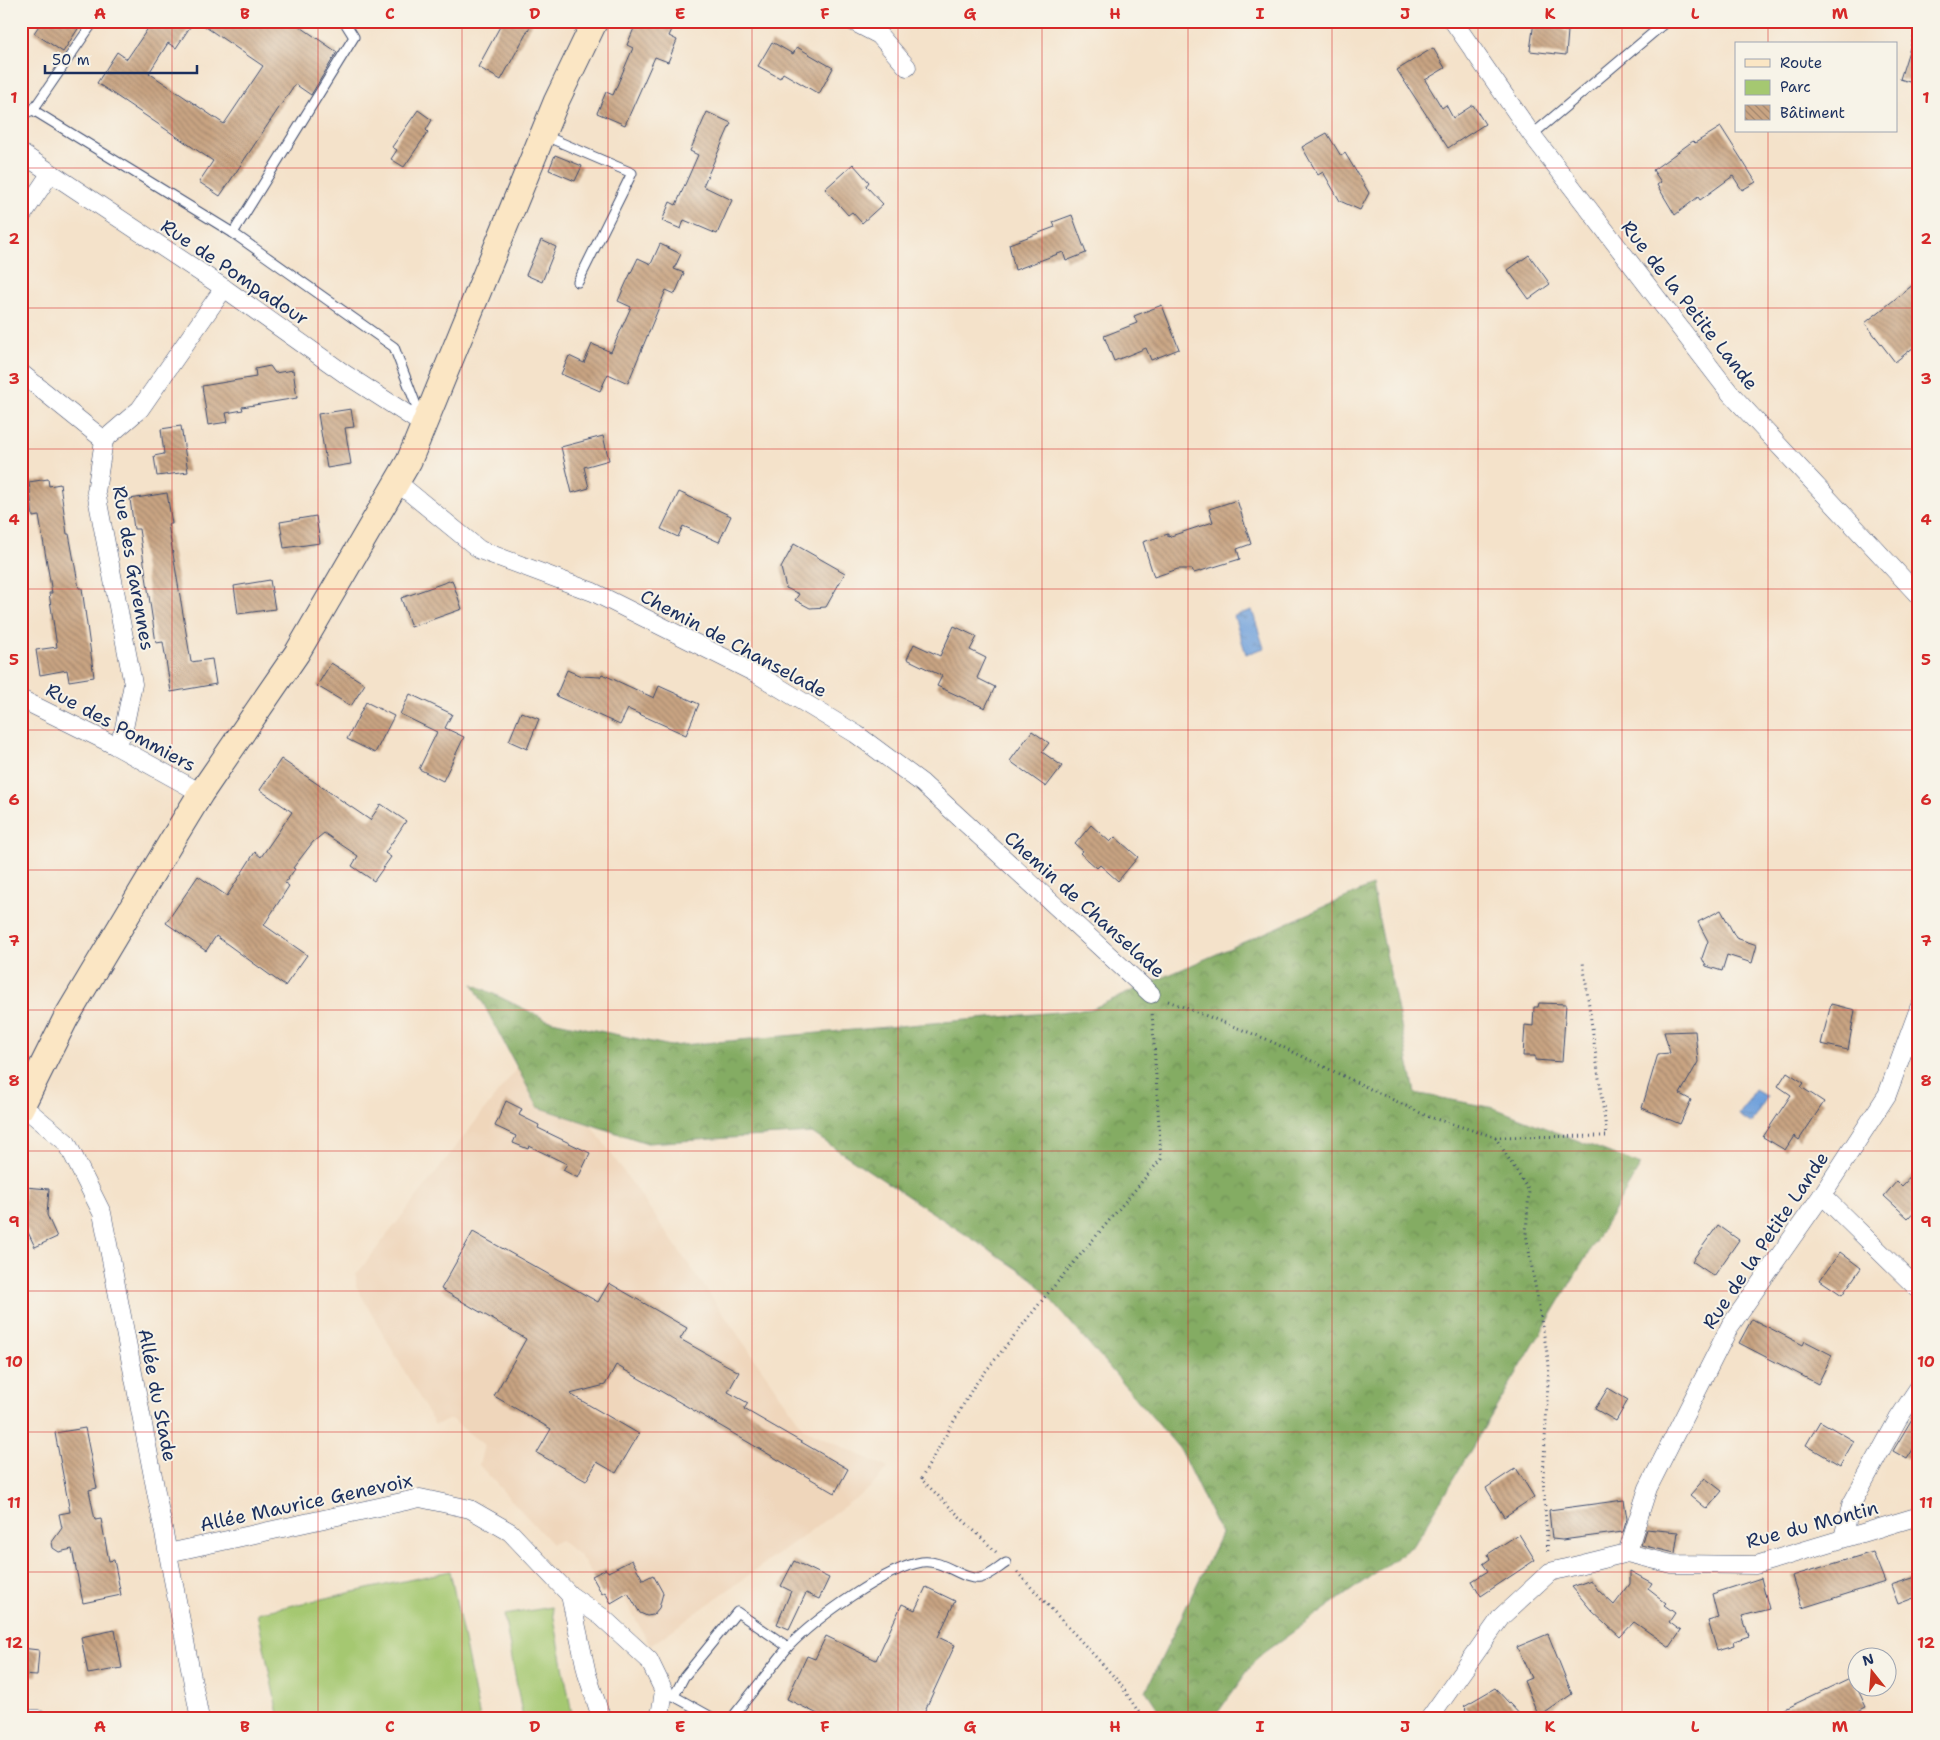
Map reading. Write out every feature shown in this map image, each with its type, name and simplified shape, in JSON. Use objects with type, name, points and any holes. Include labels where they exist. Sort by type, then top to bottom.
[{"type":"street","points":[[21,1108],[66,1018],[201,793],[297,653],[398,482],[424,425],[543,134],[595,21]]},
{"type":"street","points":[[852,21],[879,35],[907,67]]},
{"type":"street","name":"Rue de la Petite Lande","points":[[1453,21],[1532,135],[1730,393],[1919,596]]},
{"type":"street","name":"Rue de Pompadour","points":[[21,153],[224,288],[345,374],[424,425]]},
{"type":"street","points":[[21,217],[50,174]]},
{"type":"street","points":[[21,373],[104,440],[140,409],[224,288]]},
{"type":"street","name":"Rue des Garennes","points":[[104,440],[96,492],[132,684],[123,732],[116,746]]},
{"type":"street","name":"Chemin de Chanselade","points":[[398,482],[480,550],[593,592],[758,674],[856,734],[922,783],[1151,994]]},
{"type":"street","name":"Rue des Pommiers","points":[[21,699],[116,746],[201,793]]},
{"type":"street","name":"Rue de la Petite Lande","points":[[1626,1553],[1648,1488],[1730,1326],[1822,1195],[1887,1094],[1919,1008]]},
{"type":"street","name":"Allée du Stade","points":[[21,1108],[31,1113],[67,1143],[102,1213],[200,1719]]},
{"type":"street","points":[[1822,1195],[1919,1290]]},
{"type":"street","points":[[1843,1538],[1851,1506],[1898,1419],[1919,1387]]},
{"type":"street","name":"Allée Maurice Genevoix","points":[[168,1553],[420,1498],[470,1509],[510,1532],[570,1595],[602,1617],[649,1660],[669,1694]]},
{"type":"street","name":"Rue du Montin","points":[[1430,1719],[1501,1617],[1550,1572],[1626,1553],[1672,1564],[1756,1565],[1919,1516]]},
{"type":"street","points":[[570,1595],[587,1674],[602,1717]]},
{"type":"street","points":[[655,1719],[660,1716],[669,1694]]},
{"type":"street","points":[[21,1718],[38,1719]]},
{"type":"lane","points":[[21,115],[33,110],[94,21]]},
{"type":"lane","points":[[233,233],[354,37],[344,21]]},
{"type":"lane","points":[[1532,135],[1668,21]]},
{"type":"lane","points":[[33,110],[233,233],[394,347],[424,425]]},
{"type":"lane","points":[[543,134],[632,173],[578,282]]},
{"type":"lane","points":[[731,1719],[788,1647],[806,1629],[889,1573],[924,1562],[940,1563],[971,1577],[979,1578],[1006,1562]]},
{"type":"lane","points":[[716,1719],[669,1694],[737,1612],[788,1647]]},
{"type":"path","name":"Chemin de Chanselade","points":[[1151,994],[1266,1039],[1429,1117],[1495,1137],[1607,1136],[1583,962]]},
{"type":"path","points":[[1143,1719],[1119,1682],[1006,1562],[921,1479],[974,1386],[1044,1298],[1161,1159],[1151,994]]},
{"type":"path","points":[[1495,1137],[1529,1192],[1526,1234],[1549,1364],[1543,1478],[1550,1572]]},
{"type":"shaded area","points":[[535,1045],[804,1429],[888,1468],[871,1487],[650,1646],[622,1594],[611,1600],[579,1555],[560,1540],[552,1544],[479,1465],[484,1445],[451,1419],[435,1425],[356,1286],[356,1275]]},
{"type":"green space","points":[[1372,886],[1415,1093],[1494,1108],[1641,1165],[1414,1545],[1257,1658],[1213,1719],[1165,1719],[1146,1691],[1221,1534],[1179,1448],[1033,1279],[812,1133],[647,1143],[538,1107],[473,984],[547,1020],[671,1046],[1091,1009]]},
{"type":"green space","points":[[450,1571],[480,1719],[279,1719],[257,1613]]},
{"type":"green space","points":[[552,1607],[572,1714],[547,1719],[523,1719],[504,1615]]},
{"type":"water","points":[[1252,610],[1264,648],[1246,654],[1234,616]]},
{"type":"water","points":[[1755,1090],[1767,1097],[1751,1123],[1739,1115]]},
{"type":"building","points":[[42,21],[83,21],[63,52],[34,33]]},
{"type":"building","points":[[153,21],[194,21],[176,48],[168,43],[149,73],[224,124],[263,66],[197,21],[292,21],[337,52],[311,95],[295,84],[220,196],[199,182],[213,161],[97,83],[117,52],[127,59]]},
{"type":"building","points":[[503,21],[533,21],[501,80],[478,67]]},
{"type":"building","points":[[637,21],[676,21],[669,36],[677,40],[668,62],[655,57],[625,125],[597,113],[606,92],[613,95],[633,48],[627,45]]},
{"type":"building","points":[[1534,21],[1564,21],[1564,31],[1568,31],[1566,55],[1530,51]]},
{"type":"building","points":[[1915,32],[1919,33],[1919,85],[1900,79]]},
{"type":"building","points":[[772,42],[793,54],[797,47],[833,68],[819,94],[783,73],[780,78],[758,66]]},
{"type":"building","points":[[1433,48],[1445,68],[1425,80],[1442,108],[1446,105],[1453,118],[1473,105],[1485,124],[1448,148],[1397,70]]},
{"type":"building","points":[[418,110],[432,120],[426,130],[428,132],[404,167],[391,159],[397,150],[392,147]]},
{"type":"building","points":[[707,112],[731,123],[703,186],[732,200],[717,234],[684,220],[681,229],[662,221],[670,202],[676,205],[698,155],[690,151]]},
{"type":"building","points":[[1721,127],[1756,182],[1742,190],[1733,176],[1700,200],[1698,197],[1675,215],[1657,185],[1661,182],[1653,170],[1693,141],[1695,143]]},
{"type":"building","points":[[1327,133],[1341,156],[1345,153],[1369,193],[1360,210],[1340,201],[1323,172],[1318,175],[1302,147]]},
{"type":"building","points":[[555,155],[582,166],[575,181],[549,170]]},
{"type":"building","points":[[853,164],[869,182],[866,186],[883,204],[862,223],[852,212],[848,215],[825,189]]},
{"type":"building","points":[[1072,215],[1086,253],[1066,261],[1063,252],[1015,270],[1009,244],[1055,227],[1053,222]]},
{"type":"building","points":[[541,240],[556,247],[542,282],[526,275]]},
{"type":"building","points":[[660,244],[681,254],[674,269],[684,273],[675,294],[666,290],[628,383],[608,374],[600,391],[561,374],[569,356],[584,363],[592,344],[611,352],[631,307],[618,301],[626,283],[638,258],[651,264]]},
{"type":"building","points":[[1529,255],[1550,284],[1529,299],[1508,270]]},
{"type":"building","points":[[1919,280],[1919,343],[1895,362],[1865,323]]},
{"type":"building","points":[[1162,305],[1179,349],[1151,360],[1146,348],[1114,361],[1104,336],[1137,323],[1134,316]]},
{"type":"building","points":[[270,366],[275,373],[293,370],[297,398],[242,407],[243,410],[226,413],[228,422],[208,425],[202,386],[256,377],[255,369]]},
{"type":"building","points":[[351,409],[354,427],[345,428],[351,464],[327,468],[318,414]]},
{"type":"building","points":[[181,426],[188,472],[157,476],[154,456],[164,454],[161,429]]},
{"type":"building","points":[[603,436],[609,460],[584,467],[589,488],[572,493],[561,447]]},
{"type":"building","points":[[48,479],[49,486],[60,484],[67,534],[69,534],[79,588],[82,588],[94,677],[69,681],[67,670],[40,675],[36,650],[57,647],[49,593],[52,593],[39,516],[33,517],[29,482]]},
{"type":"building","points":[[679,492],[731,516],[719,542],[683,526],[678,537],[661,529]]},
{"type":"building","points":[[167,493],[172,524],[168,524],[191,662],[212,659],[216,684],[171,692],[163,642],[156,643],[139,529],[134,529],[130,499]]},
{"type":"building","points":[[1237,500],[1251,544],[1237,549],[1240,559],[1194,573],[1192,569],[1178,569],[1154,577],[1143,542],[1168,534],[1168,537],[1213,522],[1209,509]]},
{"type":"building","points":[[316,516],[320,543],[284,548],[280,522]]},
{"type":"building","points":[[794,544],[845,573],[826,607],[810,608],[795,600],[799,594],[786,588],[781,568]]},
{"type":"building","points":[[270,580],[275,609],[238,614],[234,586]]},
{"type":"building","points":[[452,580],[462,609],[411,627],[401,598]]},
{"type":"building","points":[[954,626],[977,637],[970,650],[986,658],[977,678],[995,687],[985,708],[937,686],[942,676],[907,659],[914,644],[940,656]]},
{"type":"building","points":[[331,663],[365,684],[351,706],[317,686]]},
{"type":"building","points":[[567,670],[581,676],[600,677],[602,674],[654,698],[659,686],[699,704],[686,735],[628,709],[620,725],[556,696]]},
{"type":"building","points":[[410,694],[452,714],[445,728],[464,737],[443,781],[419,769],[437,732],[400,714]]},
{"type":"building","points":[[366,702],[394,716],[375,753],[347,739]]},
{"type":"building","points":[[521,712],[539,719],[527,749],[509,741]]},
{"type":"building","points":[[1032,731],[1049,743],[1042,752],[1062,766],[1046,787],[1010,761]]},
{"type":"building","points":[[281,759],[370,820],[381,804],[406,821],[385,853],[391,857],[374,881],[352,866],[358,856],[324,833],[313,842],[293,868],[295,869],[285,883],[289,886],[264,925],[307,955],[285,986],[216,936],[206,951],[166,923],[198,876],[227,896],[255,852],[261,857],[292,812],[260,790]]},
{"type":"building","points":[[1091,825],[1110,842],[1115,837],[1138,857],[1118,881],[1100,865],[1097,868],[1080,853],[1083,851],[1075,844]]},
{"type":"building","points":[[1721,910],[1736,938],[1757,945],[1752,963],[1727,955],[1722,971],[1706,966],[1702,958],[1708,941],[1698,922]]},
{"type":"building","points":[[1539,1003],[1566,1004],[1562,1062],[1535,1060],[1535,1056],[1523,1056],[1525,1025],[1533,1026],[1534,1007],[1538,1007]]},
{"type":"building","points":[[1831,1004],[1855,1010],[1848,1050],[1821,1044]]},
{"type":"building","points":[[1695,1031],[1698,1062],[1680,1094],[1691,1100],[1680,1124],[1642,1108],[1658,1054],[1670,1053],[1664,1032]]},
{"type":"building","points":[[1787,1072],[1804,1083],[1801,1087],[1824,1102],[1799,1140],[1794,1136],[1785,1150],[1763,1137],[1791,1095],[1778,1086]]},
{"type":"building","points":[[506,1101],[522,1109],[519,1115],[539,1125],[538,1128],[590,1153],[578,1178],[563,1170],[567,1164],[529,1146],[528,1149],[513,1143],[516,1136],[495,1126]]},
{"type":"building","points":[[1919,1168],[1919,1206],[1908,1218],[1884,1196],[1897,1181],[1902,1186]]},
{"type":"building","points":[[25,1187],[49,1189],[47,1215],[57,1237],[35,1247],[26,1228],[21,1229]]},
{"type":"building","points":[[1718,1225],[1739,1240],[1714,1276],[1692,1261]]},
{"type":"building","points":[[473,1232],[598,1302],[609,1283],[687,1328],[680,1339],[739,1372],[728,1392],[748,1403],[744,1409],[848,1469],[835,1493],[616,1365],[605,1385],[570,1394],[639,1434],[616,1473],[597,1462],[586,1481],[537,1453],[551,1429],[494,1396],[526,1339],[441,1289]]},
{"type":"building","points":[[1840,1252],[1861,1268],[1842,1295],[1820,1280]]},
{"type":"building","points":[[1752,1319],[1803,1345],[1805,1341],[1832,1355],[1818,1384],[1739,1343]]},
{"type":"building","points":[[1608,1388],[1628,1400],[1616,1421],[1595,1409]]},
{"type":"building","points":[[1919,1407],[1919,1440],[1907,1459],[1893,1451]]},
{"type":"building","points":[[1820,1421],[1854,1441],[1840,1465],[1806,1445]]},
{"type":"building","points":[[85,1428],[97,1488],[89,1490],[95,1520],[101,1519],[109,1561],[114,1560],[121,1595],[83,1603],[72,1549],[59,1552],[53,1548],[52,1542],[62,1528],[59,1514],[70,1512],[55,1433]]},
{"type":"building","points":[[1516,1468],[1534,1497],[1504,1517],[1486,1488]]},
{"type":"building","points":[[1705,1478],[1722,1491],[1707,1509],[1690,1495]]},
{"type":"building","points":[[1624,1500],[1627,1519],[1623,1532],[1562,1540],[1552,1539],[1549,1510]]},
{"type":"building","points":[[1646,1529],[1678,1532],[1675,1553],[1641,1545]]},
{"type":"building","points":[[1519,1534],[1535,1560],[1481,1596],[1472,1581],[1488,1571],[1483,1564],[1490,1559],[1488,1554]]},
{"type":"building","points":[[1873,1552],[1885,1582],[1802,1608],[1792,1576]]},
{"type":"building","points":[[632,1560],[643,1580],[653,1575],[663,1593],[659,1608],[653,1615],[647,1616],[640,1613],[628,1593],[611,1603],[605,1592],[602,1594],[592,1576],[606,1569],[608,1572]]},
{"type":"building","points":[[794,1561],[829,1578],[819,1599],[806,1593],[789,1629],[777,1624],[791,1591],[781,1586]]},
{"type":"building","points":[[1630,1571],[1652,1583],[1648,1589],[1675,1613],[1669,1622],[1681,1631],[1670,1647],[1634,1622],[1620,1637],[1592,1611],[1572,1587],[1591,1580],[1598,1590],[1614,1605],[1630,1584]]},
{"type":"building","points":[[1919,1576],[1919,1596],[1898,1604],[1891,1585]]},
{"type":"building","points":[[1761,1578],[1769,1609],[1742,1616],[1749,1636],[1734,1641],[1735,1645],[1717,1650],[1708,1621],[1718,1618],[1712,1594]]},
{"type":"building","points":[[926,1587],[955,1601],[938,1637],[955,1645],[921,1719],[828,1719],[787,1699],[807,1656],[815,1659],[826,1636],[876,1660],[902,1604],[915,1610]]},
{"type":"building","points":[[115,1630],[122,1668],[88,1674],[81,1637]]},
{"type":"building","points":[[1548,1634],[1572,1694],[1539,1717],[1524,1681],[1531,1678],[1517,1647]]},
{"type":"building","points":[[21,1648],[39,1650],[37,1676],[21,1675]]},
{"type":"building","points":[[1848,1679],[1848,1698],[1862,1698],[1866,1707],[1842,1719],[1763,1719]]},
{"type":"building","points":[[1495,1688],[1524,1719],[1458,1719],[1467,1709],[1464,1706]]}]
